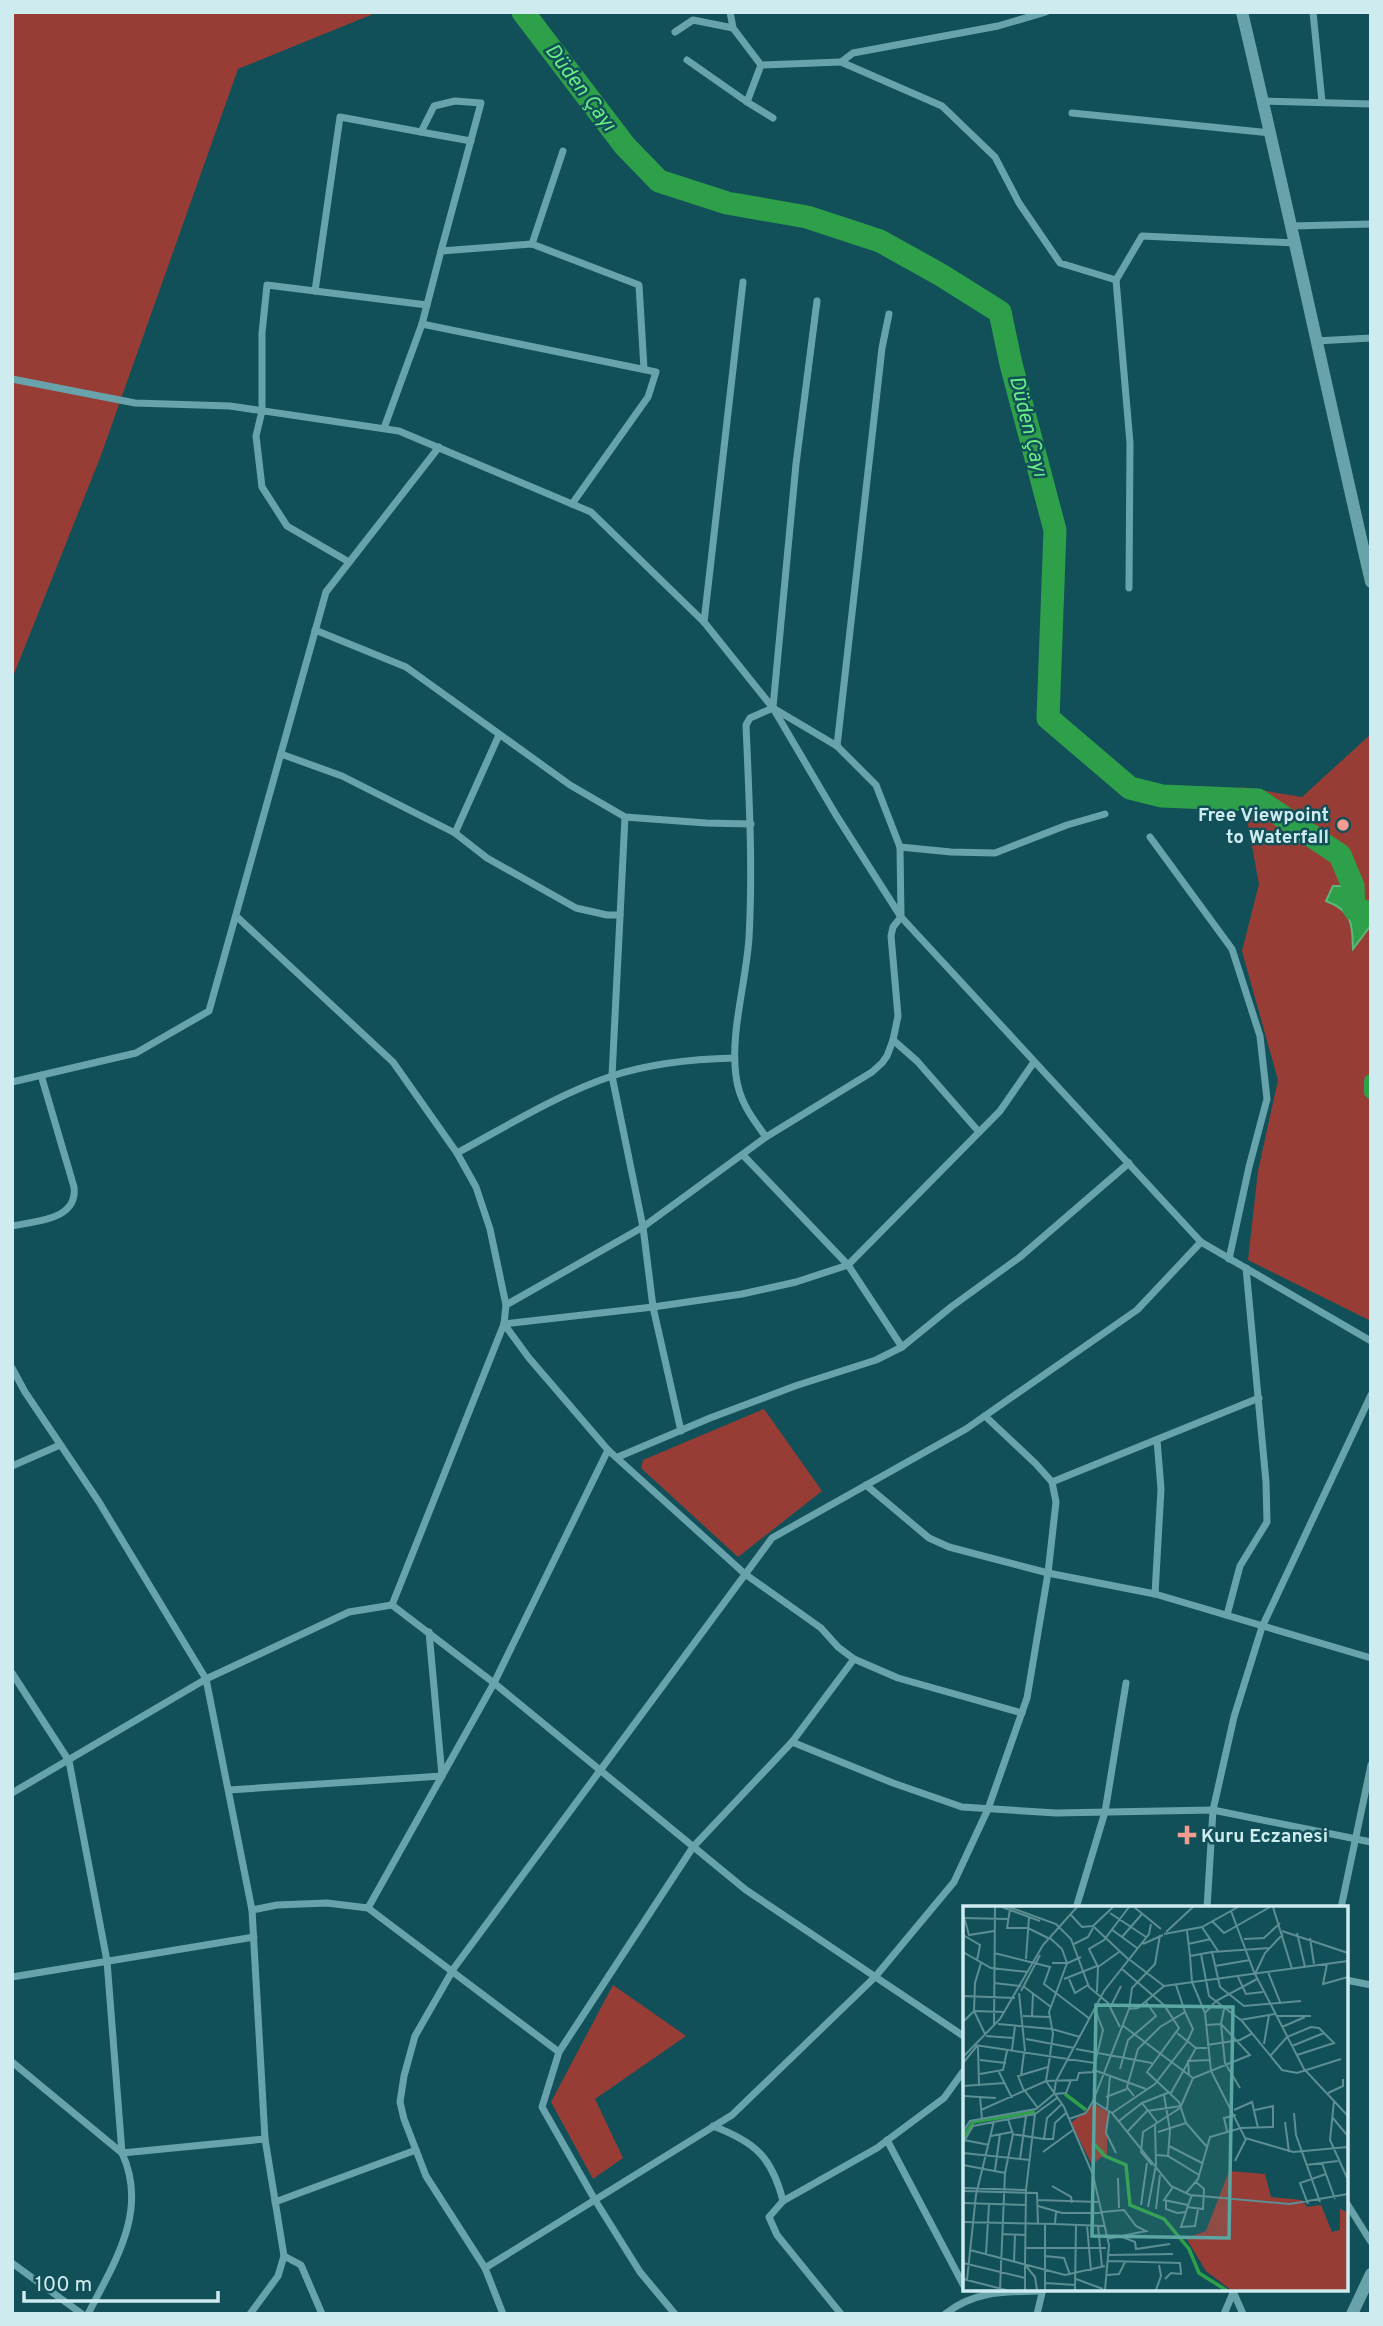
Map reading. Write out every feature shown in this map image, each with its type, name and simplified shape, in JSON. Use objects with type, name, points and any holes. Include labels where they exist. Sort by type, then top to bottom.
[{"type":"street","points":[[730,12],[733,28],[761,65]]},
{"type":"street","points":[[841,62],[853,53],[998,26],[1046,12]]},
{"type":"street","points":[[1242,12],[1371,582]]},
{"type":"street","points":[[1313,12],[1322,103]]},
{"type":"street","points":[[675,32],[693,20],[733,28]]},
{"type":"street","points":[[687,60],[773,118]]},
{"type":"street","points":[[761,65],[841,62],[942,106],[995,158],[1019,203],[1060,263],[1116,281]]},
{"type":"street","points":[[747,102],[761,65]]},
{"type":"street","points":[[384,428],[422,324],[481,103],[455,101],[434,106],[421,132]]},
{"type":"street","points":[[1263,101],[1371,104]]},
{"type":"street","points":[[1072,113],[1270,133]]},
{"type":"street","points":[[315,291],[340,117],[471,141]]},
{"type":"street","points":[[532,244],[563,151]]},
{"type":"street","points":[[1292,226],[1371,224]]},
{"type":"street","points":[[1129,588],[1130,443],[1116,281],[1142,236],[1296,244]]},
{"type":"street","points":[[441,251],[532,244],[639,285],[644,369]]},
{"type":"street","points":[[704,621],[743,282]]},
{"type":"street","points":[[349,562],[287,526],[262,487],[256,436],[262,411],[262,333],[267,285],[427,305]]},
{"type":"street","points":[[773,708],[796,464],[817,301]]},
{"type":"street","points":[[837,746],[882,348],[889,314]]},
{"type":"street","points":[[422,324],[656,372],[648,397],[572,504]]},
{"type":"street","points":[[1315,341],[1371,338]]},
{"type":"street","points":[[12,379],[135,403],[230,406],[399,431],[591,512],[704,621],[773,708],[836,815],[901,917],[1200,1242],[1371,1341]]},
{"type":"street","points":[[12,1082],[136,1053],[209,1011],[326,592],[439,447]]},
{"type":"street","points":[[315,630],[406,667],[570,785],[625,817],[751,824]]},
{"type":"street","points":[[506,1305],[643,1227],[766,1138],[872,1072],[887,1056],[898,1016],[891,936],[893,926],[901,917],[900,847],[876,785],[837,746],[773,708]]},
{"type":"street","points":[[766,1138],[749,1115],[739,1095],[734,1058],[749,939],[751,824],[746,725],[750,718],[773,708]]},
{"type":"street","points":[[455,833],[499,735]]},
{"type":"street","points":[[281,754],[342,776],[455,833],[487,858],[576,908],[620,915]]},
{"type":"street","points":[[900,847],[995,853],[1067,825],[1105,814]]},
{"type":"street","points":[[625,817],[612,1076],[643,1227],[653,1307],[681,1431]]},
{"type":"street","points":[[1150,837],[1232,949],[1260,1035],[1267,1099],[1229,1259]]},
{"type":"street","points":[[236,916],[393,1062],[457,1153],[476,1188],[490,1229],[506,1305],[504,1324],[392,1605]]},
{"type":"street","points":[[893,1040],[917,1061],[979,1132]]},
{"type":"street","points":[[457,1153],[542,1107],[612,1076],[687,1059],[734,1058]]},
{"type":"street","points":[[504,1324],[742,1294],[796,1282],[848,1265],[1000,1111],[1034,1062]]},
{"type":"street","points":[[12,1227],[60,1215],[69,1208],[74,1198],[75,1187],[41,1075]]},
{"type":"street","points":[[743,1155],[848,1265],[902,1347]]},
{"type":"street","points":[[618,1457],[710,1418],[795,1386],[876,1360],[902,1347],[1020,1257],[1129,1163]]},
{"type":"street","points":[[503,2314],[485,2268],[426,2176],[400,2102],[415,2036],[452,1971],[772,1538],[985,1416],[1137,1310],[1200,1242]]},
{"type":"street","points":[[1227,1615],[1240,1566],[1267,1522],[1259,1398],[1245,1268]]},
{"type":"street","points":[[504,1324],[529,1358],[608,1450],[745,1574],[821,1628],[838,1647],[854,1659],[898,1678],[1022,1713]]},
{"type":"street","points":[[12,1368],[25,1392],[99,1502],[206,1679],[252,1910],[265,2139],[284,2256],[278,2276],[250,2314]]},
{"type":"street","points":[[1207,1906],[1213,1810],[1234,1717],[1262,1627],[1371,1395]]},
{"type":"street","points":[[1052,1482],[1259,1398]]},
{"type":"street","points":[[485,2268],[732,2115],[875,1977],[954,1882],[988,1809],[1027,1698],[1048,1573],[1056,1502],[1052,1482],[985,1416]]},
{"type":"street","points":[[1156,1594],[1161,1489],[1157,1440]]},
{"type":"street","points":[[12,1466],[60,1445]]},
{"type":"street","points":[[368,1908],[494,1683],[608,1450]]},
{"type":"street","points":[[866,1485],[929,1538],[948,1547],[1048,1573],[1156,1594],[1371,1658]]},
{"type":"street","points":[[12,1793],[206,1679],[349,1612],[392,1605],[494,1683],[746,1890],[963,2036]]},
{"type":"street","points":[[429,1632],[442,1776]]},
{"type":"street","points":[[675,2314],[640,2272],[594,2200],[542,2107],[559,2052],[693,1847],[792,1742],[854,1659]]},
{"type":"street","points":[[12,1673],[69,1761],[107,1961],[122,2153],[129,2167],[132,2195],[127,2236],[88,2314]]},
{"type":"street","points":[[1077,1906],[1105,1812],[1126,1684]]},
{"type":"street","points":[[792,1742],[893,1783],[954,1804],[1056,1814],[1213,1810],[1371,1842]]},
{"type":"street","points":[[1341,1906],[1371,1765]]},
{"type":"street","points":[[229,1790],[442,1776]]},
{"type":"street","points":[[252,1910],[277,1905],[315,1904],[368,1908],[559,2052]]},
{"type":"street","points":[[12,1977],[254,1937]]},
{"type":"street","points":[[1348,1980],[1371,1985]]},
{"type":"street","points":[[12,2062],[122,2153],[265,2139]]},
{"type":"street","points":[[841,2314],[777,2235],[769,2217],[783,2201],[887,2140],[944,2098],[963,2072]]},
{"type":"street","points":[[713,2126],[740,2137],[756,2148],[771,2167],[779,2183],[783,2201]]},
{"type":"street","points":[[887,2140],[963,2285]]},
{"type":"street","points":[[275,2202],[416,2150]]},
{"type":"street","points":[[1348,2205],[1371,2242]]},
{"type":"street","points":[[284,2256],[301,2265],[321,2314]]},
{"type":"street","points":[[12,2263],[82,2314]]},
{"type":"street","points":[[1352,2314],[1371,2274]]},
{"type":"street","points":[[966,2291],[970,2298]]},
{"type":"street","points":[[944,2314],[970,2298],[990,2293],[1025,2291]]},
{"type":"street","points":[[1037,2314],[1042,2291]]},
{"type":"street","points":[[1224,2314],[1232,2291]]},
{"type":"street","points":[[1232,2291],[1243,2314]]},
{"type":"shaded area","points":[[12,12],[378,12],[238,69],[100,458],[14,674]]},
{"type":"shaded area","points":[[1371,734],[1371,1321],[1248,1260],[1258,1171],[1278,1080],[1242,951],[1259,884],[1241,787],[1302,797]]},
{"type":"shaded area","points":[[1333,886],[1353,886],[1362,902],[1371,902],[1371,925],[1353,949],[1351,925],[1346,913],[1326,901]]},
{"type":"shaded area","points":[[764,1409],[822,1491],[738,1557],[641,1468],[643,1460]]},
{"type":"shaded area","points":[[613,1985],[686,2036],[595,2099],[623,2158],[593,2179],[551,2102]]},
{"type":"waterway","name":"Düden Çayı","points":[[523,12],[625,146],[659,181],[727,203],[807,217],[880,241],[1000,312],[1055,530],[1048,718],[1130,788],[1162,796],[1258,800],[1340,855],[1353,886],[1354,909],[1371,913]]},
{"type":"waterway","points":[[1371,1081],[1371,1092]]},
{"type":"place","name":"Free Viewpoint to Waterfall","points":[[1343,825]]},
{"type":"place","name":"Kuru Eczanesi","points":[[1187,1835]]}]
